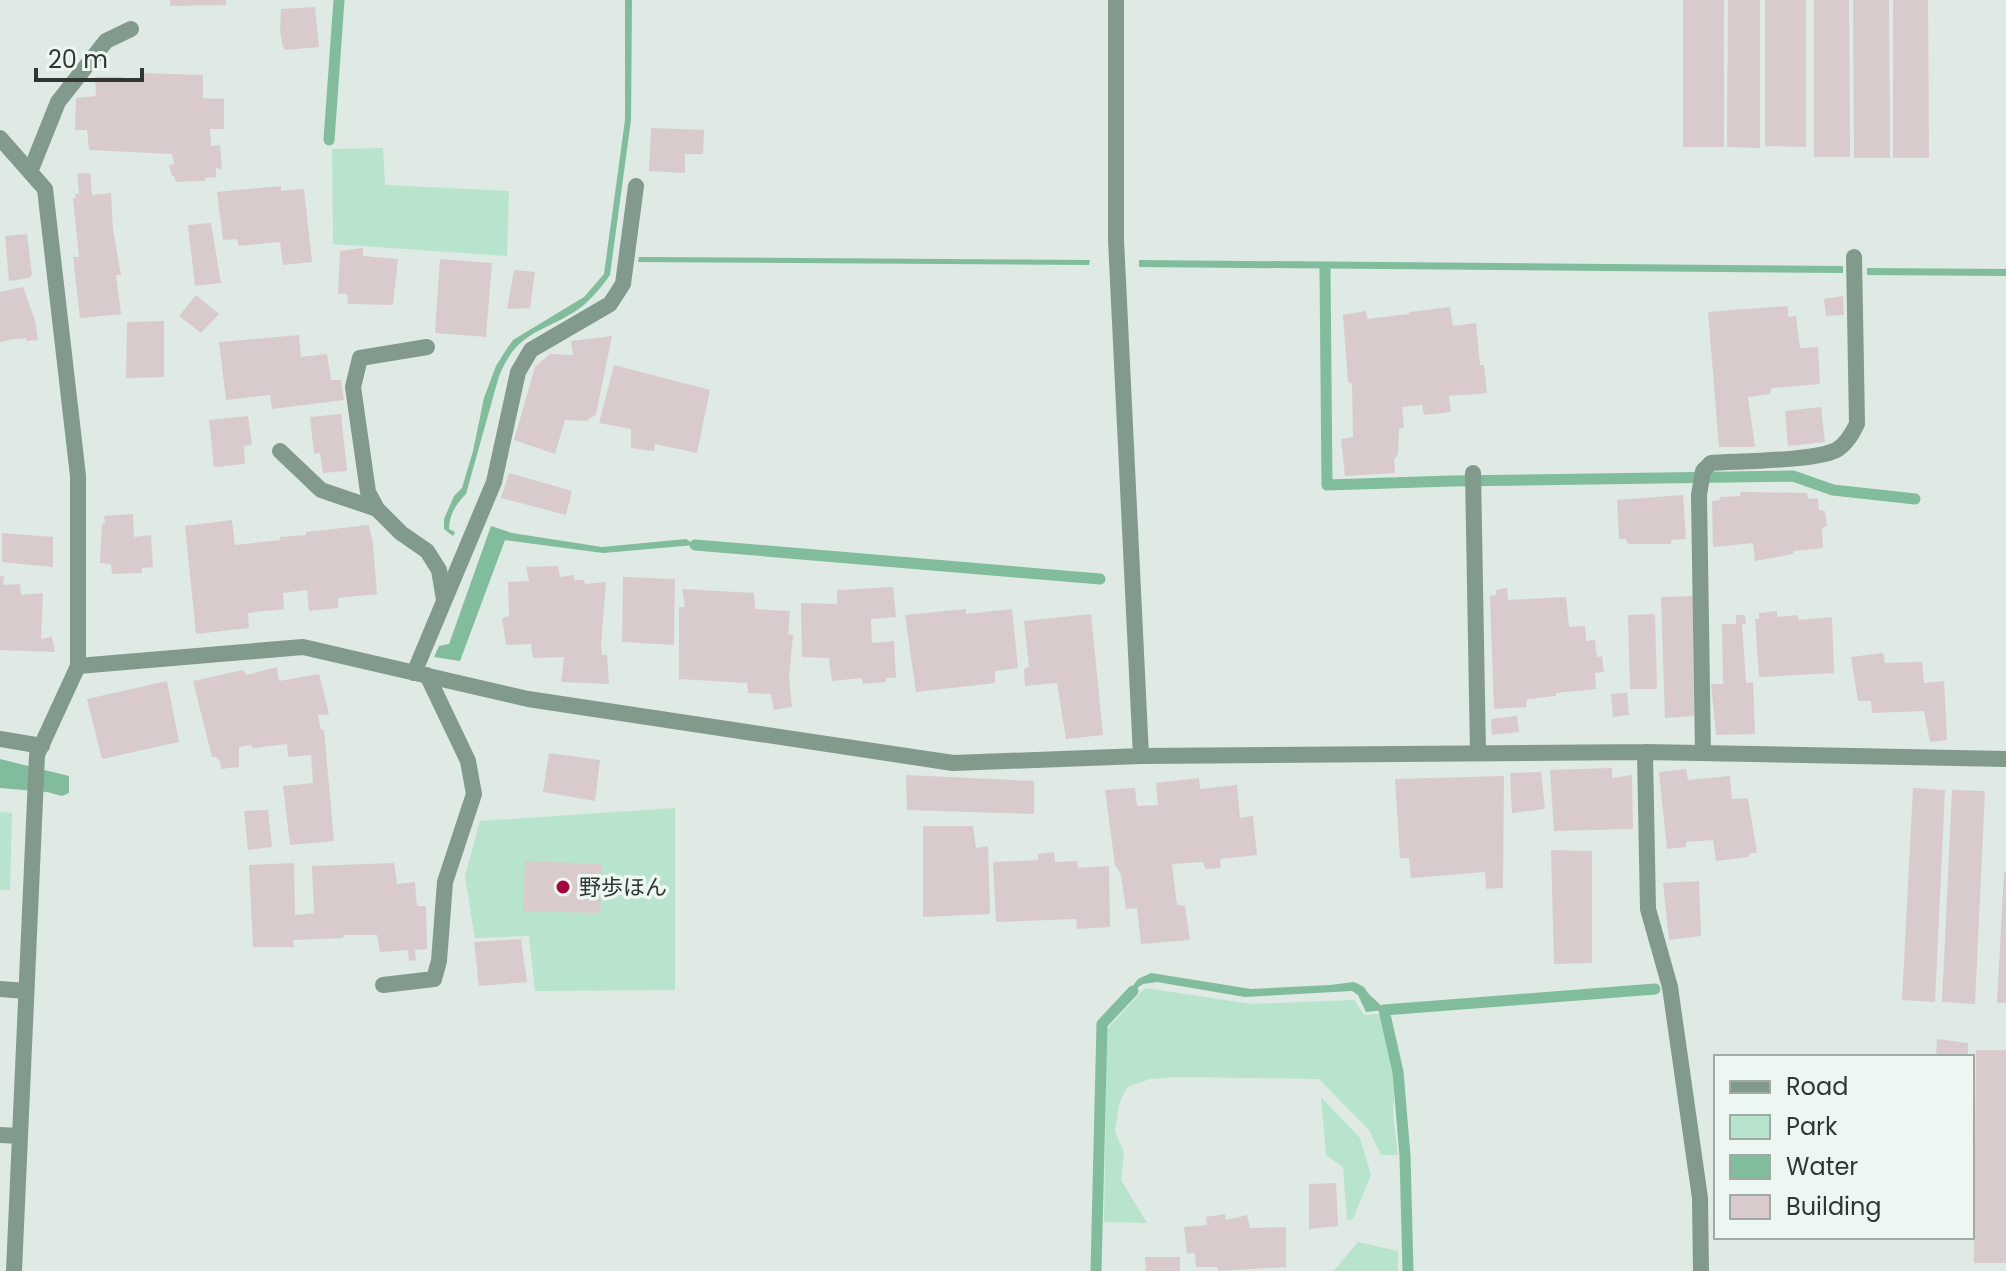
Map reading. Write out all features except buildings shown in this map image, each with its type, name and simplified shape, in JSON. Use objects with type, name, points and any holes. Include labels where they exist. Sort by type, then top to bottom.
[{"type":"street","points":[[1116,0],[1116,240],[1141,756]]},
{"type":"street","points":[[30,172],[58,102],[106,41],[131,29]]},
{"type":"street","points":[[0,138],[45,189],[78,476],[78,666],[37,755],[14,1271]]},
{"type":"street","points":[[383,985],[434,979],[439,961],[445,882],[474,794],[468,761],[420,674],[444,600],[494,482],[518,372],[531,350],[610,304],[623,284],[636,186]]},
{"type":"street","points":[[1703,753],[1699,495],[1703,471],[1711,463],[1819,456],[1836,450],[1850,437],[1857,424],[1854,257]]},
{"type":"street","points":[[427,347],[360,358],[353,387],[368,492],[377,509],[401,533],[427,551],[439,570],[444,600]]},
{"type":"street","points":[[280,451],[321,490],[377,509]]},
{"type":"street","points":[[1473,473],[1478,753]]},
{"type":"street","points":[[78,666],[303,647],[528,699],[953,763],[1141,756],[1645,752],[2006,759]]},
{"type":"street","points":[[0,739],[42,746]]},
{"type":"street","points":[[1645,752],[1648,909],[1670,987],[1700,1198],[1701,1271]]},
{"type":"street","points":[[0,989],[26,991]]},
{"type":"street","points":[[0,1135],[20,1136]]},
{"type":"green space","points":[[383,148],[385,185],[509,191],[507,256],[333,244],[332,149]]},
{"type":"green space","points":[[675,808],[675,990],[535,991],[529,936],[475,938],[465,876],[480,821]]},
{"type":"green space","points":[[0,812],[12,813],[10,890],[0,890]]},
{"type":"green space","points":[[1145,988],[1251,1004],[1354,1000],[1364,1015],[1380,1014],[1395,1078],[1393,1115],[1398,1155],[1381,1155],[1369,1130],[1319,1079],[1150,1079],[1127,1087],[1119,1104],[1115,1132],[1124,1153],[1121,1180],[1147,1223],[1104,1222],[1107,1029]]},
{"type":"green space","points":[[1321,1097],[1360,1138],[1371,1175],[1353,1219],[1347,1220],[1343,1167],[1326,1155]]},
{"type":"green space","points":[[1358,1242],[1398,1251],[1398,1271],[1334,1271]]},
{"type":"water","points":[[625,0],[632,0],[631,120],[610,275],[584,304],[524,340],[507,360],[499,376],[466,494],[450,519],[449,529],[455,532],[453,536],[444,529],[444,519],[454,496],[462,488],[484,398],[496,366],[513,340],[584,297],[604,274],[625,120]]},
{"type":"water","points":[[639,257],[1090,260],[1089,265],[638,262]]},
{"type":"water","points":[[1139,260],[1843,266],[1843,273],[1139,267]]},
{"type":"water","points":[[1867,268],[2006,269],[2006,276],[1867,275]]},
{"type":"water","points":[[491,526],[512,533],[602,547],[686,539],[695,545],[603,553],[505,540],[460,661],[434,657],[439,646],[449,644]]},
{"type":"water","points":[[0,759],[69,776],[69,793],[62,796],[0,788]]},
{"type":"water","points":[[1151,973],[1251,989],[1354,982],[1364,987],[1384,1010],[1366,1012],[1358,995],[1352,991],[1245,997],[1157,982],[1130,990],[1138,979]]},
{"type":"waterway","points":[[329,140],[339,0]]},
{"type":"waterway","points":[[1325,269],[1327,485],[1793,476],[1833,490],[1915,499]]},
{"type":"waterway","points":[[695,545],[1100,579]]},
{"type":"waterway","points":[[1408,1271],[1405,1156],[1398,1072],[1384,1010],[1655,989]]},
{"type":"waterway","points":[[1096,1271],[1102,1024],[1133,991]]},
{"type":"place","name":"野歩ほん","points":[[563,887]]}]
